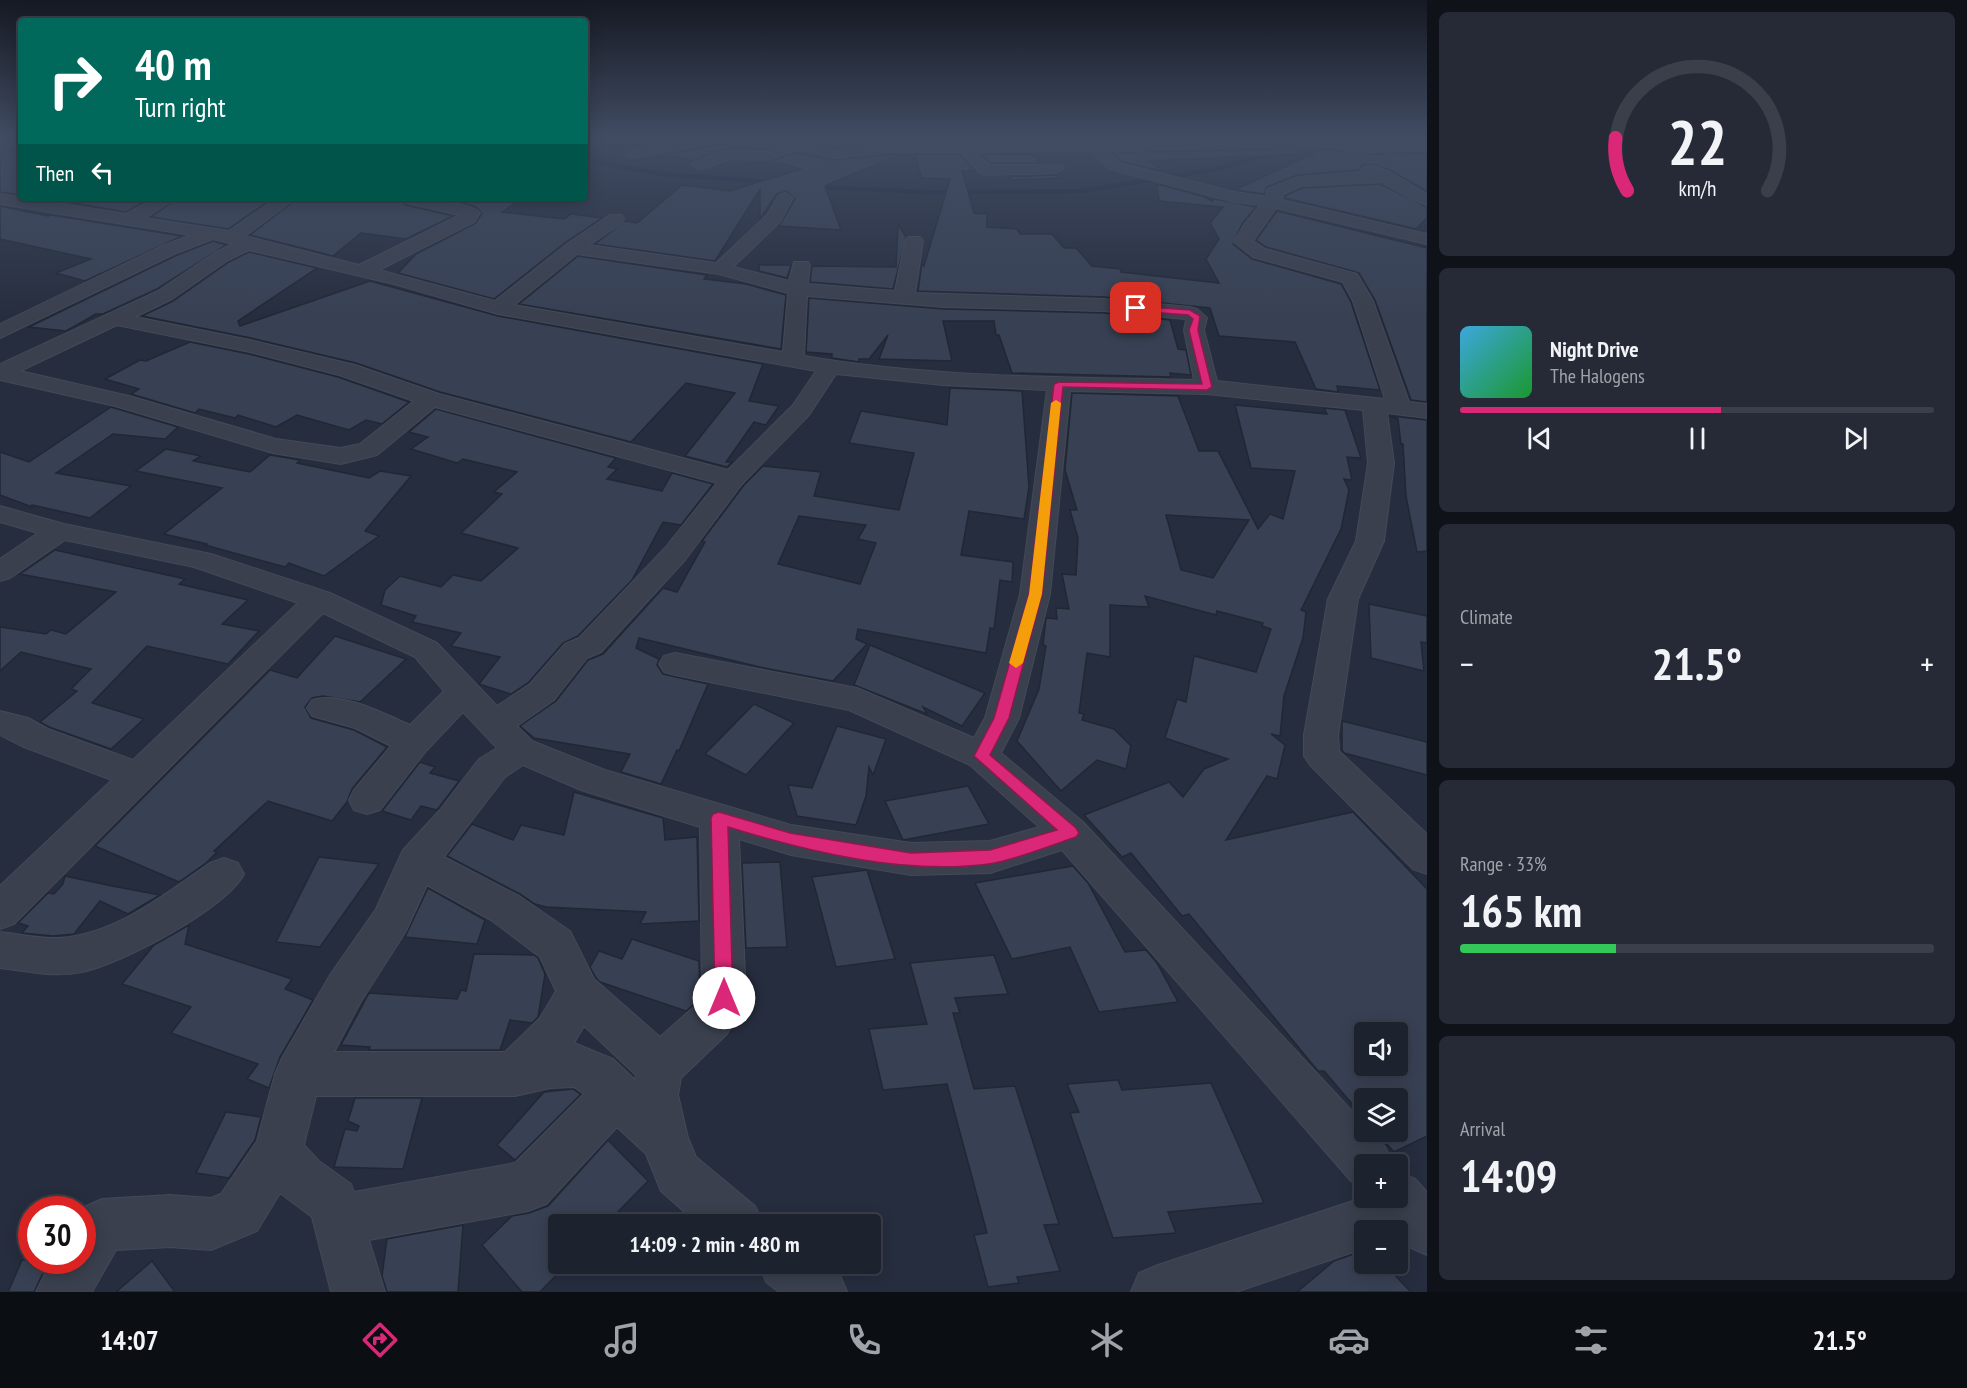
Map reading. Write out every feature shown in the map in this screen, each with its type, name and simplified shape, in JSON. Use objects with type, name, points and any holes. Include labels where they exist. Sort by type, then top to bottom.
[{"type":"street","points":[[1236,197],[1272,202],[1427,239]]},
{"type":"street","points":[[1276,197],[1250,229],[1243,242],[1258,253],[1350,278],[1363,302],[1386,405],[1381,463],[1370,541],[1343,599],[1321,735],[1323,756],[1427,858]]},
{"type":"street","points":[[720,269],[774,218],[785,198]]},
{"type":"street","points":[[4,207],[41,202],[99,215],[124,211],[158,201]]},
{"type":"street","points":[[0,332],[168,250],[230,238],[284,201]]},
{"type":"street","points":[[362,271],[468,218],[472,213],[412,201]]},
{"type":"street","points":[[124,211],[498,308],[830,367],[943,378],[1059,384],[1207,387],[1427,411]]},
{"type":"street","points":[[498,308],[573,248],[616,219]]},
{"type":"street","points":[[0,373],[176,288],[222,256],[230,238]]},
{"type":"street","points":[[904,298],[914,241]]},
{"type":"street","points":[[573,248],[720,269],[796,289],[904,298],[1020,304],[1104,305],[1190,313],[1197,318],[1194,330],[1207,387]]},
{"type":"street","points":[[793,360],[796,338],[796,289],[801,266]]},
{"type":"street","points":[[112,318],[250,346],[347,370],[431,399],[733,479]]},
{"type":"street","points":[[96,1235],[102,1225],[170,1221],[211,1224],[239,1213],[279,1171],[298,1074],[345,989],[392,919],[417,861],[453,820],[492,768],[507,738],[576,651],[590,645],[675,554],[733,479],[801,410],[830,367]]},
{"type":"street","points":[[0,373],[121,401],[273,446],[341,456],[368,450],[431,399]]},
{"type":"street","points":[[982,756],[1002,718],[1035,594],[1059,384]]},
{"type":"street","points":[[0,514],[60,531],[201,560],[319,600],[426,650],[507,738],[594,780],[790,840],[911,859],[990,857],[1070,833]]},
{"type":"street","points":[[0,572],[60,531]]},
{"type":"street","points":[[0,912],[319,600]]},
{"type":"street","points":[[675,664],[857,700],[982,756],[1070,833],[1359,1154]]},
{"type":"street","points":[[367,800],[414,742],[463,692]]},
{"type":"street","points":[[324,708],[365,718],[414,742]]},
{"type":"street","points":[[0,723],[16,727],[36,738],[140,776]]},
{"type":"street","points":[[719,818],[724,998],[711,1020],[660,1067],[655,1095],[664,1138],[678,1174],[725,1214]]},
{"type":"street","points":[[417,861],[505,908],[555,944],[579,993],[660,1067]]},
{"type":"street","points":[[0,950],[61,956],[107,946],[152,924],[224,874]]},
{"type":"street","points":[[515,1074],[556,1033],[579,993]]},
{"type":"street","points":[[298,1074],[515,1074],[550,1066],[578,1065],[597,1075],[664,1138]]},
{"type":"street","points":[[338,1220],[528,1186],[616,1094]]},
{"type":"street","points":[[279,1171],[333,1202],[358,1292]]},
{"type":"street","points":[[1158,1292],[1410,1212]]},
{"type":"street","points":[[63,1292],[73,1274]]},
{"type":"street","points":[[798,1274],[820,1292]]},
{"type":"building","points":[[667,197],[755,197],[715,261],[595,244],[625,221],[637,223]]},
{"type":"building","points":[[760,197],[775,197],[760,219]]},
{"type":"building","points":[[793,197],[829,197],[841,230],[779,226],[795,199]]},
{"type":"building","points":[[945,197],[970,197],[974,213],[987,214],[987,227],[1017,229],[1020,234],[1052,234],[1064,248],[1076,248],[1092,266],[1121,269],[1121,272],[1219,283],[1206,259],[1219,239],[1210,223],[1223,207],[1159,201],[1159,197],[1206,197],[1212,201],[1215,199],[1256,207],[1242,224],[1233,244],[1252,259],[1341,284],[1351,302],[1380,390],[1337,386],[1338,392],[1316,389],[1295,342],[1219,336],[1210,308],[1104,297],[918,291],[922,263],[924,266]]},
{"type":"building","points":[[1407,197],[1427,207],[1427,218],[1416,229],[1285,198]]},
{"type":"building","points":[[79,201],[146,201],[126,212],[74,203]]},
{"type":"building","points":[[174,201],[269,201],[228,229],[151,217]]},
{"type":"building","points":[[294,201],[396,201],[453,216],[406,239],[361,233],[333,256],[250,235]]},
{"type":"building","points":[[460,202],[517,202],[502,212],[564,219],[571,214],[602,218],[566,242],[494,299],[398,273],[416,254],[476,223],[482,213],[476,207]]},
{"type":"building","points":[[0,206],[48,216],[182,236],[85,281],[56,273],[91,259],[0,239]]},
{"type":"building","points":[[1277,211],[1427,248],[1427,402],[1411,400],[1375,300],[1359,273],[1266,247],[1256,240]]},
{"type":"building","points":[[898,224],[906,237],[893,289],[810,282],[812,266],[896,267]]},
{"type":"building","points":[[213,241],[226,245],[157,289],[103,314],[96,314],[66,331],[29,327],[175,256]]},
{"type":"building","points":[[249,252],[317,268],[238,321],[240,326],[370,281],[498,316],[763,364],[749,401],[779,406],[766,425],[754,422],[726,462],[732,462],[727,467],[685,456],[735,393],[686,383],[631,442],[440,392],[356,363],[251,338],[142,316],[173,301],[229,262]]},
{"type":"building","points":[[578,256],[707,275],[704,279],[746,284],[786,295],[781,349],[519,304]]},
{"type":"building","points":[[759,265],[791,265],[787,278],[759,271]]},
{"type":"building","points":[[809,298],[944,309],[1104,313],[1170,320],[1178,349],[1186,350],[1191,375],[1170,373],[1171,377],[1012,373],[999,335],[996,335],[994,321],[943,321],[952,361],[879,359],[888,335],[869,359],[859,359],[859,362],[832,358],[832,354],[806,352]]},
{"type":"building","points":[[190,342],[249,354],[338,377],[409,402],[382,424],[366,420],[349,430],[297,415],[276,427],[238,415],[235,418],[199,409],[195,413],[131,394],[139,389],[105,379],[140,360],[146,361]]},
{"type":"building","points":[[950,388],[1022,391],[1029,487],[1024,519],[969,511],[961,555],[1013,562],[1012,582],[1000,580],[994,629],[990,628],[986,653],[858,629],[856,639],[867,644],[833,681],[764,668],[639,638],[636,648],[659,659],[657,665],[663,674],[708,684],[679,751],[677,750],[661,784],[621,772],[630,754],[534,738],[520,726],[556,701],[588,660],[603,654],[663,588],[677,592],[705,542],[702,541],[744,485],[763,466],[821,472],[814,496],[899,510],[914,453],[849,443],[861,411],[947,425]],"holes":[[[799,516],[866,525],[858,539],[876,543],[860,584],[778,564]]]},
{"type":"building","points":[[1072,393],[1178,396],[1199,451],[1218,451],[1258,529],[1270,514],[1283,519],[1295,471],[1251,468],[1235,405],[1327,414],[1324,408],[1345,410],[1361,458],[1347,457],[1352,480],[1344,479],[1349,490],[1341,529],[1301,610],[1306,612],[1303,638],[1284,696],[1280,736],[1271,734],[1285,745],[1277,779],[1267,776],[1226,840],[1353,812],[1427,889],[1427,1136],[1394,1152],[1385,1142],[1408,1142],[1408,1088],[1354,1088],[1354,1106],[1324,1071],[1318,1071],[1189,914],[1182,916],[1131,853],[1122,857],[1084,815],[1169,782],[1183,797],[1204,769],[1228,759],[1165,738],[1177,699],[1186,702],[1194,656],[1256,672],[1271,629],[1262,626],[1263,623],[1217,611],[1216,615],[1145,596],[1149,607],[1110,605],[1110,657],[1087,653],[1079,713],[1084,714],[1082,720],[1114,729],[1131,746],[1126,769],[1097,760],[1061,791],[1017,741],[1039,689],[1046,646],[1043,645],[1046,618],[1057,619],[1056,608],[1069,609],[1062,574],[1076,575],[1078,538],[1070,510],[1077,510],[1065,470]],"holes":[[[1166,515],[1249,520],[1213,578],[1181,570]]]},
{"type":"building","points":[[111,407],[178,427],[165,439],[113,434],[56,473],[131,486],[90,518],[32,505],[32,507],[0,495],[0,452],[29,462]]},
{"type":"building","points":[[436,409],[616,458],[608,467],[617,469],[607,479],[662,491],[672,473],[713,484],[681,525],[663,522],[632,580],[578,636],[563,643],[529,682],[511,694],[479,684],[500,657],[451,646],[461,633],[412,622],[416,616],[381,605],[385,590],[400,576],[441,587],[453,575],[481,581],[518,548],[461,533],[502,494],[494,492],[517,472],[463,459],[457,463],[411,449],[428,437],[409,432]]},
{"type":"building","points":[[1390,416],[1427,420],[1427,551],[1417,552],[1406,496],[1403,444],[1401,444],[1398,419]]},
{"type":"building","points":[[166,449],[201,456],[193,461],[250,472],[270,455],[300,460],[297,463],[369,478],[380,471],[411,476],[365,531],[379,536],[324,576],[289,563],[285,567],[164,534],[222,488],[136,471]]},
{"type":"building","points":[[55,550],[185,579],[179,584],[248,600],[222,624],[259,631],[228,664],[147,646],[92,703],[144,719],[111,749],[49,727],[40,722],[77,691],[71,689],[91,669],[21,652],[0,671],[0,627],[46,634],[51,630],[66,634],[116,592],[20,574]]},
{"type":"building","points":[[1369,604],[1427,616],[1427,643],[1421,642],[1424,671],[1371,658]]},
{"type":"building","points":[[335,636],[406,659],[360,702],[323,696],[312,698],[305,707],[311,718],[354,730],[387,747],[352,789],[347,802],[332,821],[268,801],[214,851],[217,852],[206,863],[179,882],[95,846],[270,670],[297,678]]},
{"type":"building","points":[[870,645],[985,693],[962,726],[923,707],[927,714],[854,685]]},
{"type":"building","points":[[754,704],[794,723],[746,775],[705,754]]},
{"type":"building","points":[[1342,721],[1427,742],[1427,775],[1344,753],[1342,750]]},
{"type":"building","points":[[837,726],[886,739],[873,775],[869,767],[866,796],[856,825],[797,816],[788,785],[812,788]]},
{"type":"building","points":[[420,762],[435,767],[430,773],[459,781],[437,810],[421,806],[411,820],[382,811]]},
{"type":"building","points":[[968,786],[989,824],[903,840],[885,801]]},
{"type":"building","points":[[574,792],[663,818],[665,840],[697,837],[699,921],[640,924],[646,912],[546,907],[535,904],[447,856],[472,824],[513,840],[521,825],[564,835]]},
{"type":"building","points":[[319,857],[379,864],[320,947],[276,942]]},
{"type":"building","points":[[780,862],[787,947],[746,948],[742,863]]},
{"type":"building","points":[[1073,866],[1088,883],[1125,952],[1146,950],[1157,963],[1178,1002],[1099,1012],[1070,947],[1012,959],[975,883]]},
{"type":"building","points":[[867,870],[895,959],[836,967],[812,877]]},
{"type":"building","points":[[65,876],[160,895],[128,914],[100,901],[74,934],[53,936],[22,933],[28,926],[18,923],[48,893],[54,894],[63,884]]},
{"type":"building","points":[[428,888],[485,920],[477,944],[405,937]]},
{"type":"building","points":[[189,925],[185,944],[292,979],[285,989],[313,1000],[280,1057],[269,1088],[247,1079],[258,1064],[171,1033],[191,1007],[122,984],[154,945]]},
{"type":"building","points":[[632,939],[699,961],[700,990],[693,1005],[686,1011],[600,982],[596,978],[590,967],[599,951],[622,959]]},
{"type":"building","points":[[474,954],[534,955],[538,958],[545,974],[538,1017],[532,1023],[510,1020],[500,1050],[369,1050],[370,1047],[341,1045],[369,993],[457,999],[461,990],[466,991]]},
{"type":"building","points":[[994,955],[1008,994],[955,998],[960,1013],[953,1013],[974,1089],[1015,1086],[1059,1224],[1044,1225],[1060,1271],[1017,1277],[1019,1283],[988,1287],[974,1235],[987,1233],[947,1084],[883,1090],[869,1029],[927,1024],[910,963]]},
{"type":"building","points":[[1118,1080],[1122,1090],[1211,1083],[1264,1203],[1168,1212],[1176,1233],[1113,1238],[1070,1113],[1079,1112],[1067,1084]]},
{"type":"building","points":[[573,1089],[581,1094],[515,1160],[497,1145],[544,1092]]},
{"type":"building","points":[[355,1098],[422,1098],[403,1169],[334,1167],[345,1129],[357,1131],[359,1126],[348,1121]]},
{"type":"building","points":[[226,1112],[261,1117],[255,1140],[229,1178],[196,1173]]},
{"type":"building","points":[[608,1140],[648,1181],[616,1214],[548,1214],[548,1274],[557,1274],[540,1292],[522,1292],[482,1245],[512,1216],[548,1206]]},
{"type":"building","points":[[463,1225],[458,1292],[387,1292],[382,1276],[387,1239]]},
{"type":"building","points":[[1354,1254],[1354,1274],[1394,1274],[1411,1292],[1297,1292],[1334,1261]]},
{"type":"building","points":[[152,1261],[175,1292],[116,1292]]},
{"type":"building","points":[[18,1269],[18,1274],[42,1274],[34,1292],[8,1292]]},
{"type":"slow traffic","points":[[1016,663],[1035,594],[1056,403]]},
{"type":"route","points":[[724,998],[724,929],[719,818],[790,840],[911,859],[990,857],[1070,833],[982,756],[1002,718],[1035,594],[1059,384],[1207,387],[1194,330],[1197,318],[1190,313],[1136,308]]}]
